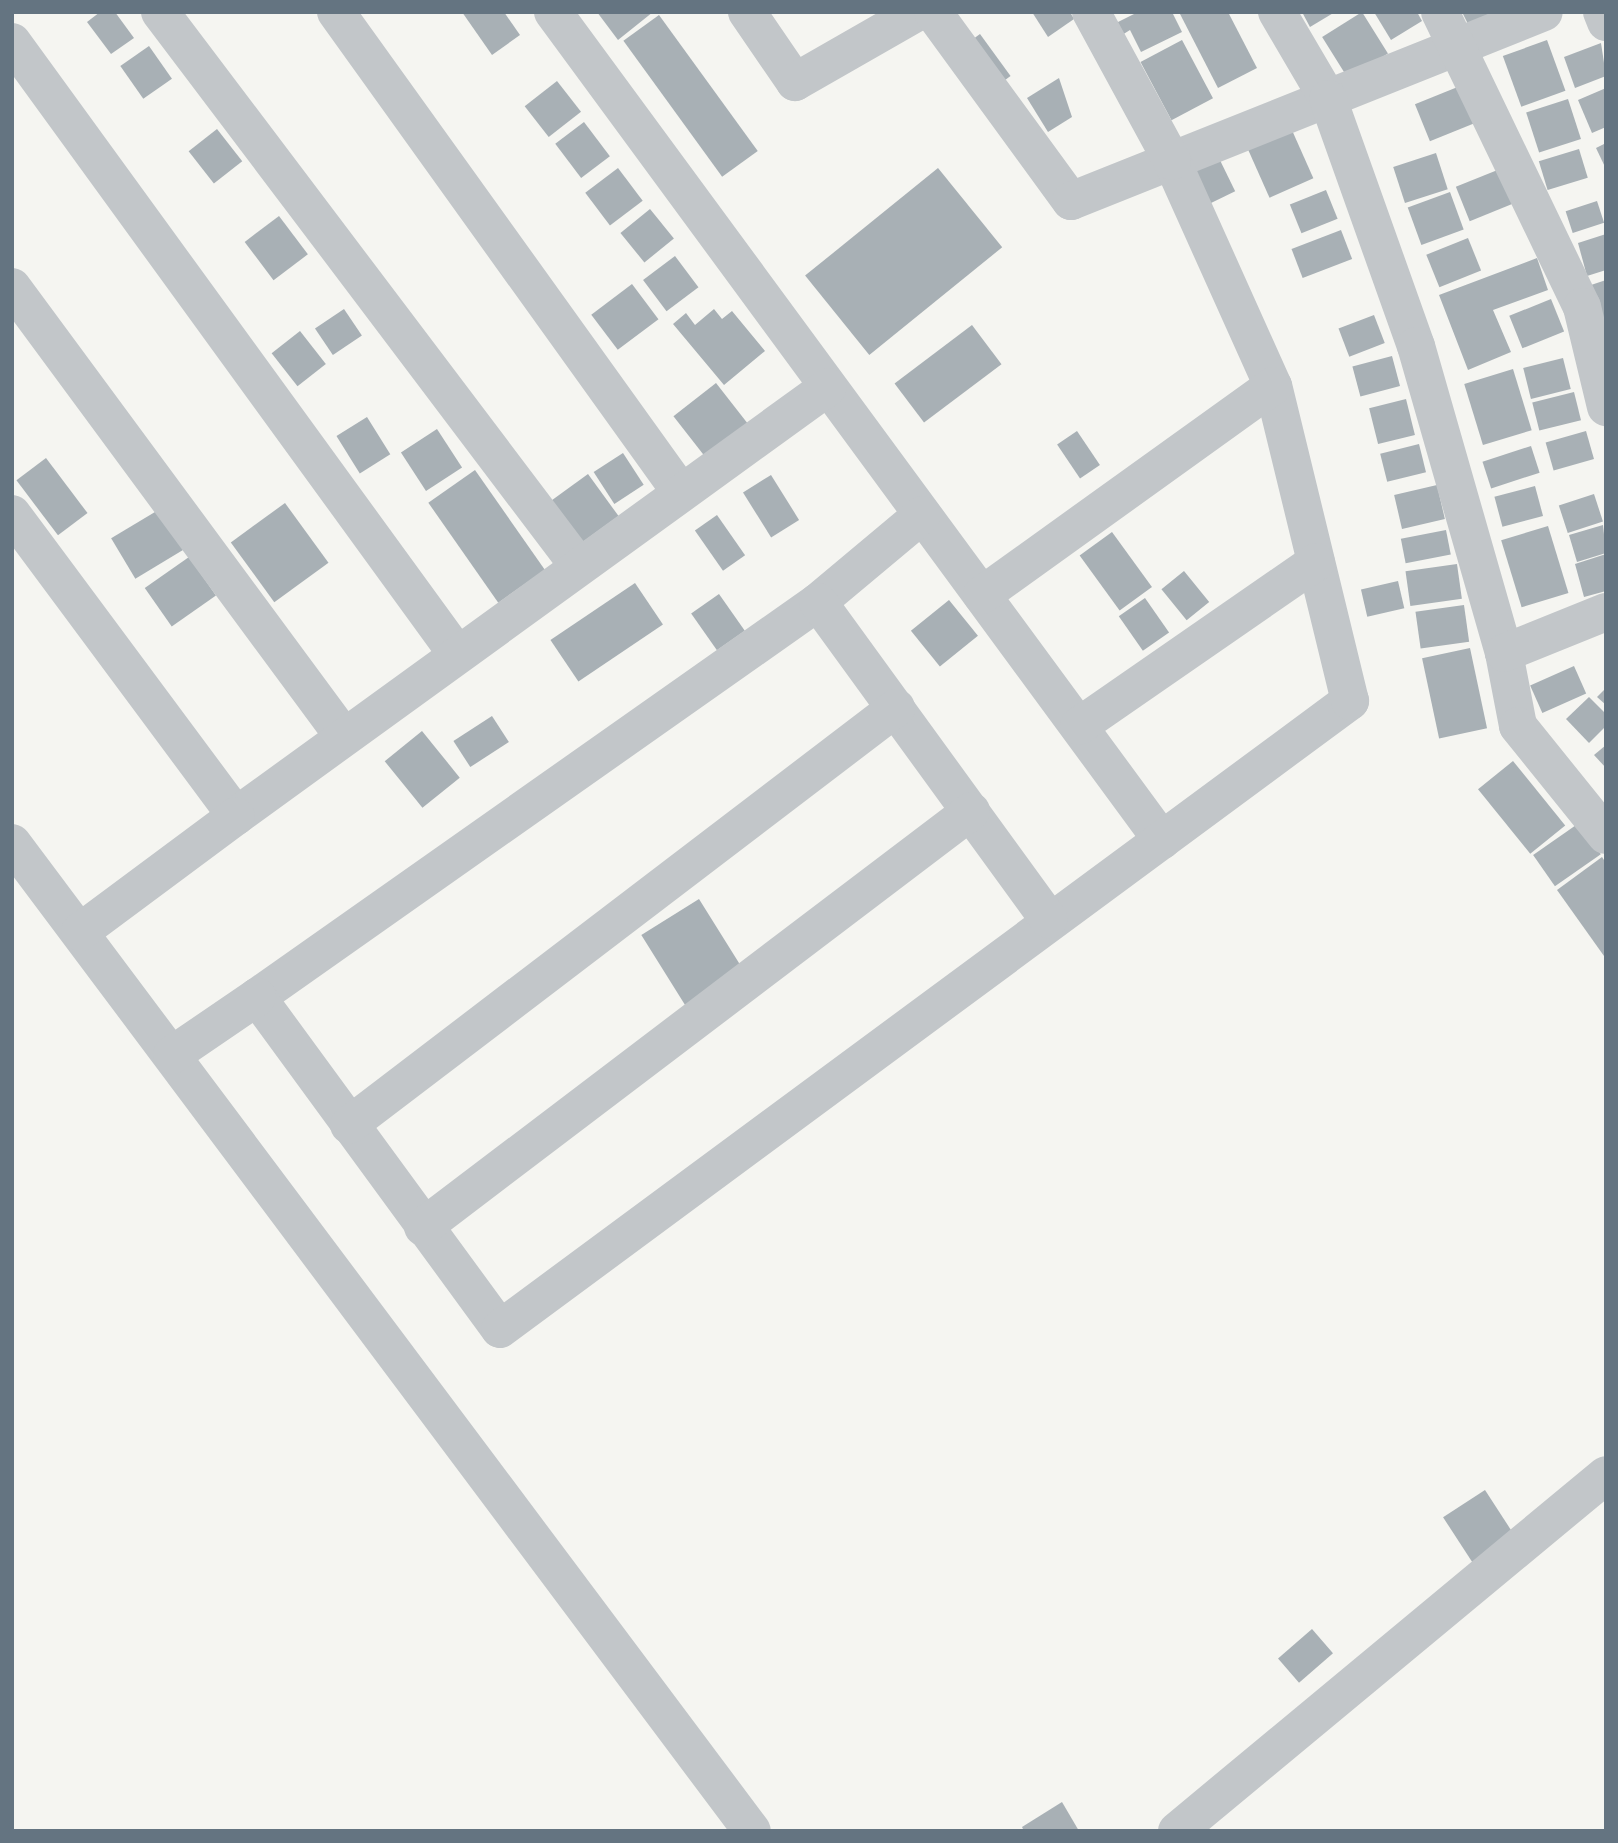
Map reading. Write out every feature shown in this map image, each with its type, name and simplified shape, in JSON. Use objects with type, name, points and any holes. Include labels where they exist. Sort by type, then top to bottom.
[{"type":"street","points":[[160,12],[578,565]]},
{"type":"street","points":[[336,12],[680,491]]},
{"type":"street","points":[[554,12],[1162,840]]},
{"type":"street","points":[[747,12],[795,82],[917,12]]},
{"type":"street","points":[[933,12],[1071,201],[1328,99],[1449,28],[1544,12]]},
{"type":"street","points":[[257,997],[500,1329],[1048,919],[1162,840],[1350,701],[1273,386],[1172,162],[1091,12]]},
{"type":"street","points":[[1277,12],[1328,99],[1416,346],[1504,653],[1518,726],[1606,835]]},
{"type":"street","points":[[1602,12],[1606,22]]},
{"type":"street","points":[[1449,28],[1582,307],[1606,407]]},
{"type":"street","points":[[12,42],[457,654]]},
{"type":"street","points":[[12,287],[345,737]]},
{"type":"street","points":[[982,595],[1273,386]]},
{"type":"street","points":[[80,932],[578,565],[828,387]]},
{"type":"street","points":[[12,514],[236,816]]},
{"type":"street","points":[[172,1055],[818,602],[922,515]]},
{"type":"street","points":[[1079,726],[1316,562]]},
{"type":"street","points":[[818,602],[1048,919]]},
{"type":"street","points":[[1504,653],[1606,612]]},
{"type":"street","points":[[349,1125],[896,708]]},
{"type":"street","points":[[423,1227],[971,811]]},
{"type":"street","points":[[12,844],[751,1831]]},
{"type":"street","points":[[1177,1831],[1606,1475]]},
{"type":"building","points":[[100,12],[115,12],[134,38],[111,54],[87,22]]},
{"type":"building","points":[[462,12],[504,12],[520,35],[492,55]]},
{"type":"building","points":[[597,12],[653,12],[618,40]]},
{"type":"building","points":[[1032,12],[1070,12],[1074,19],[1048,37]]},
{"type":"building","points":[[1138,12],[1172,12],[1182,32],[1141,52],[1130,30],[1122,35],[1116,23]]},
{"type":"building","points":[[1179,12],[1228,12],[1257,68],[1218,88]]},
{"type":"building","points":[[1302,12],[1335,12],[1310,27]]},
{"type":"building","points":[[1362,12],[1388,54],[1348,78],[1322,37]]},
{"type":"building","points":[[1374,12],[1417,12],[1422,21],[1391,40]]},
{"type":"building","points":[[1462,12],[1499,12],[1470,28]]},
{"type":"building","points":[[659,15],[758,151],[722,177],[623,41]]},
{"type":"building","points":[[980,34],[1011,76],[998,85],[967,43]]},
{"type":"building","points":[[1182,40],[1213,98],[1171,120],[1141,62]]},
{"type":"building","points":[[1547,40],[1565,91],[1521,107],[1503,56]]},
{"type":"building","points":[[1601,43],[1606,76],[1575,88],[1564,57]]},
{"type":"building","points":[[149,46],[172,79],[143,99],[120,66]]},
{"type":"building","points":[[1059,78],[1072,117],[1048,132],[1027,98]]},
{"type":"building","points":[[557,81],[581,112],[549,137],[525,106]]},
{"type":"building","points":[[1465,84],[1480,121],[1430,141],[1415,104]]},
{"type":"building","points":[[1606,88],[1606,127],[1592,133],[1578,100]]},
{"type":"building","points":[[1568,99],[1581,139],[1539,153],[1526,113]]},
{"type":"building","points":[[584,122],[610,156],[581,178],[555,144]]},
{"type":"building","points":[[1291,128],[1313,178],[1270,198],[1247,148]]},
{"type":"building","points":[[217,129],[242,161],[214,183],[189,151]]},
{"type":"building","points":[[1606,143],[1606,169],[1596,148]]},
{"type":"building","points":[[1579,149],[1588,178],[1548,190],[1539,161]]},
{"type":"building","points":[[1215,150],[1235,191],[1206,205],[1186,164]]},
{"type":"building","points":[[1436,153],[1448,189],[1405,203],[1393,167]]},
{"type":"building","points":[[1505,167],[1519,201],[1470,221],[1456,187]]},
{"type":"building","points":[[618,168],[643,201],[610,225],[585,193]]},
{"type":"building","points":[[938,168],[1002,247],[869,355],[805,276]]},
{"type":"building","points":[[1326,190],[1338,219],[1301,233],[1290,205]]},
{"type":"building","points":[[1450,192],[1464,230],[1421,245],[1408,207]]},
{"type":"building","points":[[1597,201],[1604,223],[1573,233],[1566,211]]},
{"type":"building","points":[[650,209],[674,239],[644,262],[620,233]]},
{"type":"building","points":[[279,216],[308,254],[274,280],[245,242]]},
{"type":"building","points":[[1341,230],[1352,259],[1303,278],[1292,249]]},
{"type":"building","points":[[1606,234],[1606,270],[1587,276],[1578,243]]},
{"type":"building","points":[[1468,238],[1481,270],[1439,287],[1426,255]]},
{"type":"building","points":[[675,256],[698,287],[667,311],[643,280]]},
{"type":"building","points":[[1537,258],[1548,290],[1493,310],[1511,352],[1468,370],[1439,295]]},
{"type":"building","points":[[1606,280],[1606,351],[1585,287]]},
{"type":"building","points":[[632,284],[658,319],[618,350],[591,315]]},
{"type":"building","points":[[1551,299],[1564,331],[1522,348],[1509,316]]},
{"type":"building","points":[[344,309],[362,336],[333,355],[315,329]]},
{"type":"building","points":[[714,309],[722,319],[732,311],[765,351],[724,385],[673,324],[686,313],[695,325]]},
{"type":"building","points":[[1374,315],[1385,343],[1349,357],[1339,329]]},
{"type":"building","points":[[972,325],[1001,364],[924,423],[895,383]]},
{"type":"building","points":[[300,331],[326,364],[297,386],[272,353]]},
{"type":"building","points":[[1392,356],[1400,386],[1360,397],[1352,367]]},
{"type":"building","points":[[1563,358],[1571,389],[1531,399],[1523,368]]},
{"type":"building","points":[[1513,369],[1532,430],[1483,445],[1464,384]]},
{"type":"building","points":[[716,383],[749,426],[707,459],[673,416]]},
{"type":"building","points":[[1574,392],[1581,420],[1539,431],[1532,402]]},
{"type":"building","points":[[1406,399],[1415,435],[1378,444],[1369,408]]},
{"type":"building","points":[[367,417],[390,454],[360,473],[336,436]]},
{"type":"building","points":[[437,429],[462,468],[426,491],[401,452]]},
{"type":"building","points":[[1077,431],[1100,465],[1080,478],[1057,444]]},
{"type":"building","points":[[1586,431],[1594,459],[1554,470],[1546,443]]},
{"type":"building","points":[[1419,444],[1426,472],[1387,482],[1380,454]]},
{"type":"building","points":[[1531,446],[1540,473],[1491,488],[1482,462]]},
{"type":"building","points":[[623,453],[644,485],[614,504],[594,472]]},
{"type":"building","points":[[46,458],[88,513],[58,535],[16,480]]},
{"type":"building","points":[[475,470],[545,570],[498,603],[428,503]]},
{"type":"building","points":[[588,474],[619,516],[581,543],[551,501]]},
{"type":"building","points":[[771,475],[799,520],[771,537],[743,492]]},
{"type":"building","points":[[1437,485],[1445,519],[1402,529],[1394,495]]},
{"type":"building","points":[[1535,486],[1543,516],[1502,527],[1494,497]]},
{"type":"building","points":[[1594,494],[1603,522],[1568,533],[1559,505]]},
{"type":"building","points":[[285,503],[328,563],[274,602],[231,542]]},
{"type":"building","points":[[160,509],[184,549],[135,579],[111,538]]},
{"type":"building","points":[[717,515],[745,555],[723,571],[695,530]]},
{"type":"building","points":[[1603,525],[1606,553],[1577,562],[1569,535]]},
{"type":"building","points":[[1548,526],[1568,593],[1522,607],[1501,540]]},
{"type":"building","points":[[1446,530],[1451,555],[1406,563],[1401,539]]},
{"type":"building","points":[[1112,532],[1152,587],[1120,611],[1080,556]]},
{"type":"building","points":[[1606,554],[1606,591],[1584,597],[1575,564]]},
{"type":"building","points":[[189,557],[216,596],[172,626],[145,588]]},
{"type":"building","points":[[1457,564],[1462,599],[1410,606],[1406,571]]},
{"type":"building","points":[[1184,571],[1209,602],[1187,620],[1161,589]]},
{"type":"building","points":[[1398,581],[1404,608],[1367,617],[1361,590]]},
{"type":"building","points":[[635,583],[663,624],[578,681],[550,640]]},
{"type":"building","points":[[719,594],[745,631],[717,650],[691,614]]},
{"type":"building","points":[[1145,598],[1169,632],[1143,651],[1119,616]]},
{"type":"building","points":[[949,600],[978,636],[940,667],[911,631]]},
{"type":"building","points":[[1464,605],[1469,642],[1421,648],[1415,612]]},
{"type":"building","points":[[1470,648],[1487,728],[1439,738],[1422,658]]},
{"type":"building","points":[[1574,666],[1586,693],[1542,713],[1530,686]]},
{"type":"building","points":[[1606,688],[1606,705],[1597,697]]},
{"type":"building","points":[[1589,697],[1606,714],[1606,726],[1589,743],[1566,719]]},
{"type":"building","points":[[492,716],[509,742],[470,767],[453,741]]},
{"type":"building","points":[[422,731],[460,778],[422,808],[385,761]]},
{"type":"building","points":[[1606,745],[1606,768],[1594,755]]},
{"type":"building","points":[[1513,761],[1565,826],[1530,854],[1478,789]]},
{"type":"building","points":[[1579,823],[1601,854],[1555,886],[1533,855]]},
{"type":"building","points":[[1602,857],[1606,863],[1604,956],[1557,890]]},
{"type":"building","points":[[699,899],[746,974],[688,1011],[641,935]]},
{"type":"building","points":[[1485,1490],[1515,1536],[1473,1563],[1443,1517]]},
{"type":"building","points":[[1312,1629],[1333,1653],[1299,1683],[1278,1659]]},
{"type":"building","points":[[1062,1802],[1079,1831],[1024,1831],[1022,1827]]}]
